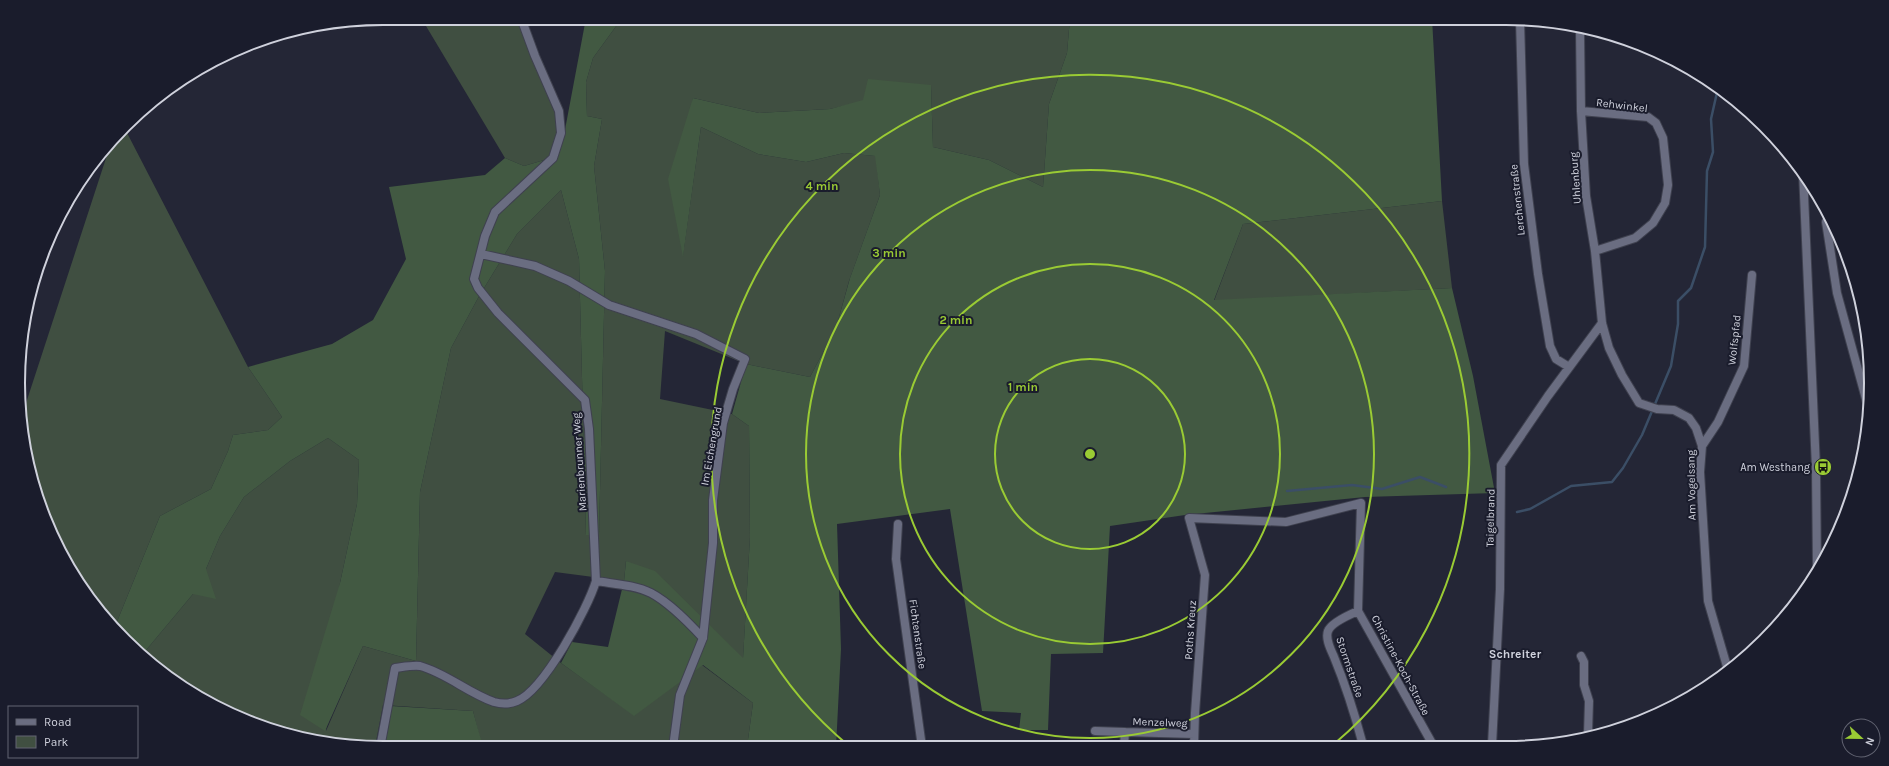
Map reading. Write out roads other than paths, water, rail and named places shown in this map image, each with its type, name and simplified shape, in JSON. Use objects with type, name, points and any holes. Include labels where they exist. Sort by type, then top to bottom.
[{"type":"street","name":"Marienbrunner Weg","points":[[381,741],[395,668],[418,666],[440,675],[477,695],[495,702],[508,704],[518,701],[535,687],[557,660],[592,597],[596,581],[590,429],[585,400],[498,313],[478,288],[474,279],[485,236],[495,212],[553,158],[561,133],[559,111],[535,56],[524,25]]},
{"type":"street","name":"Lerchenstraße","points":[[1520,26],[1524,164],[1542,305],[1550,346],[1556,359],[1569,367]]},
{"type":"street","name":"Uhlenburg","points":[[1580,33],[1581,112],[1586,196],[1595,251],[1602,323]]},
{"type":"street","name":"Rehwinkel","points":[[1581,112],[1648,117],[1656,123],[1663,138],[1668,185],[1665,203],[1653,223],[1635,238],[1595,251]]},
{"type":"street","points":[[1802,182],[1816,468],[1817,560]]},
{"type":"street","points":[[1826,224],[1837,293],[1864,391]]},
{"type":"street","name":"Im Eichengrund","points":[[481,254],[535,266],[568,281],[609,305],[696,334],[745,359],[735,383],[723,423],[713,500],[713,543],[704,638],[680,695],[674,741]]},
{"type":"street","name":"Wolfspfad","points":[[1702,446],[1718,422],[1744,366],[1752,275]]},
{"type":"street","name":"Taigelbrand","points":[[1492,741],[1500,589],[1501,465],[1569,367],[1602,323]]},
{"type":"street","name":"Am Vogelsang","points":[[1602,323],[1609,348],[1622,375],[1639,403],[1657,409],[1674,410],[1688,418],[1696,428],[1702,446],[1700,472],[1708,600],[1727,665]]},
{"type":"street","name":"Christine-Koch-Straße","points":[[1189,518],[1286,522],[1361,503],[1358,611],[1431,741]]},
{"type":"street","name":"Poths Kreuz","points":[[1189,518],[1205,575],[1194,741]]},
{"type":"street","name":"Fichtenstraße","points":[[898,524],[896,559],[921,741]]},
{"type":"street","points":[[596,581],[635,588],[652,594],[685,619],[704,638]]},
{"type":"street","name":"Stormstraße","points":[[1358,611],[1342,619],[1330,628],[1327,633],[1330,645],[1348,690],[1362,741]]},
{"type":"street","points":[[1581,656],[1584,662],[1584,684],[1589,701],[1588,731]]},
{"type":"street","name":"Menzelweg","points":[[1095,731],[1194,734]]},
{"type":"street","name":"Menzelweg","points":[[1124,741],[1125,732]]},
{"type":"waterway","points":[[1517,512],[1530,509],[1571,486],[1612,482],[1623,468],[1642,435],[1671,366],[1678,324],[1678,301],[1691,288],[1705,247],[1707,171],[1713,152],[1711,119],[1717,94]]},
{"type":"waterway","points":[[1287,491],[1352,485],[1382,489],[1420,477],[1446,487]]},
{"type":"place","name":"Am Westhang","points":[[1823,467]]},
{"type":"district","name":"Schreiter","points":[[1515,654]]}]
